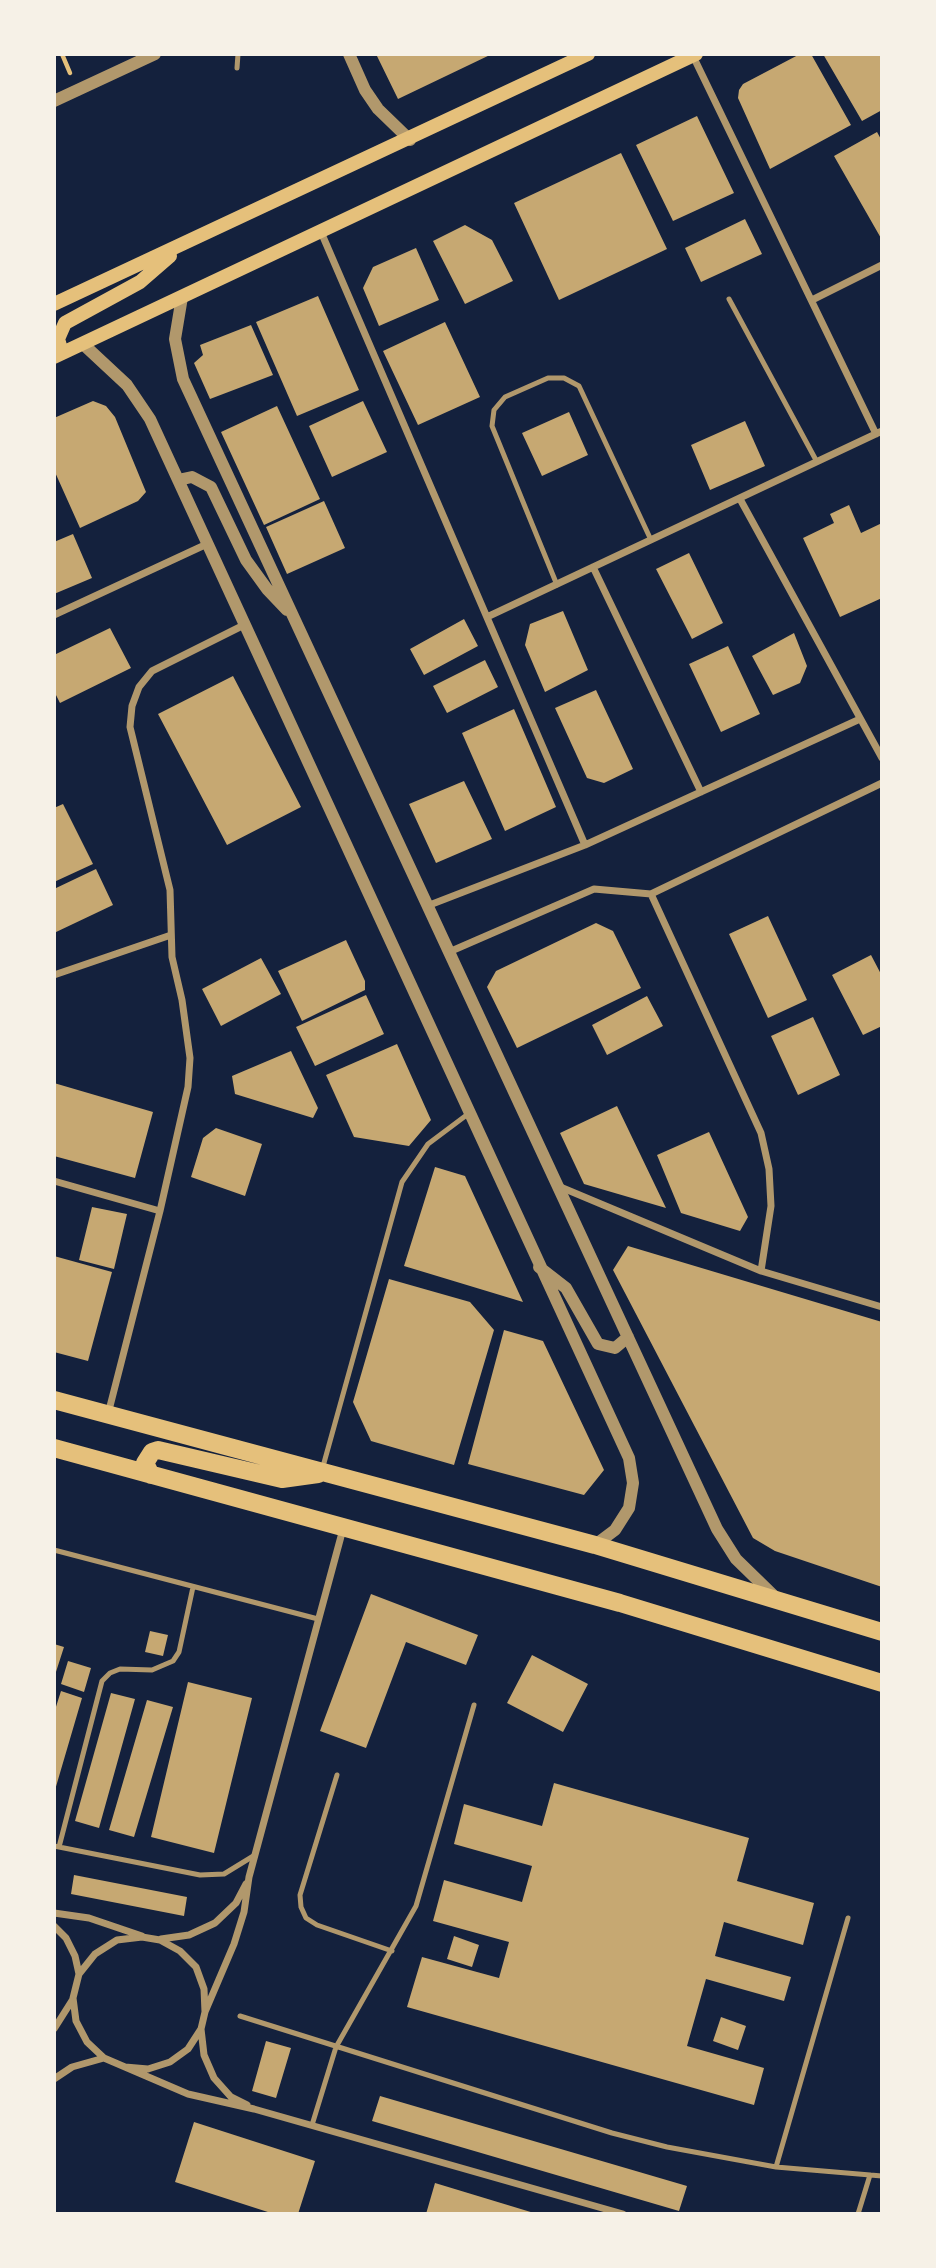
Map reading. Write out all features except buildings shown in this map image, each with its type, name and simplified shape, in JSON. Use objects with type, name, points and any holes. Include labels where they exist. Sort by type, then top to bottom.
[{"type":"main road","points":[[54,304],[410,140],[588,54]]},
{"type":"main road","points":[[175,249],[140,282],[65,323],[58,339],[58,355],[694,55]]},
{"type":"main road","points":[[54,1400],[594,1545],[882,1632]]},
{"type":"main road","points":[[54,1448],[620,1603],[882,1683]]},
{"type":"main road","points":[[150,1475],[145,1463],[152,1452],[158,1450],[282,1479],[321,1473]]},
{"type":"street","points":[[54,101],[155,54]]},
{"type":"street","points":[[349,54],[365,90],[378,109],[410,140]]},
{"type":"street","points":[[487,617],[879,433],[694,55]]},
{"type":"street","points":[[321,232],[585,845]]},
{"type":"street","points":[[812,300],[882,265]]},
{"type":"street","points":[[182,297],[175,339],[183,379],[724,1542],[750,1575],[782,1602]]},
{"type":"street","points":[[83,344],[114,370],[139,402],[178,480],[633,1470],[629,1508],[615,1530],[594,1545]]},
{"type":"street","points":[[178,480],[192,477],[211,487],[246,560],[267,589],[292,615]]},
{"type":"street","points":[[740,499],[882,758]]},
{"type":"street","points":[[54,615],[207,544]]},
{"type":"street","points":[[593,567],[701,792]]},
{"type":"street","points":[[107,1414],[160,1211],[188,1087],[187,1030],[171,935],[170,890],[130,727],[132,706],[139,687],[152,671],[244,625]]},
{"type":"street","points":[[427,906],[585,845],[860,719]]},
{"type":"street","points":[[449,952],[594,888],[651,894],[882,783]]},
{"type":"street","points":[[651,894],[761,1133],[769,1169],[771,1206],[761,1271]]},
{"type":"street","points":[[54,975],[171,935]]},
{"type":"street","points":[[54,1181],[160,1211]]},
{"type":"street","points":[[557,1185],[761,1271],[882,1307]]},
{"type":"street","points":[[538,1266],[566,1288],[598,1344],[615,1348],[628,1337]]},
{"type":"street","points":[[125,2067],[148,2069],[170,2062],[188,2049],[201,2029],[205,2012],[234,1944],[249,1877],[344,1528]]},
{"type":"street","points":[[54,1913],[89,1919],[142,1937],[160,1940],[189,1935],[215,1923],[236,1902],[249,1877]]},
{"type":"street","points":[[54,1926],[66,1938],[75,1955],[79,1975]]},
{"type":"street","points":[[54,2029],[73,1998],[79,1975],[95,1954],[117,1940],[142,1937]]},
{"type":"street","points":[[160,1940],[180,1951],[196,1967],[204,1989],[205,2012]]},
{"type":"street","points":[[73,1998],[76,2021],[87,2042],[104,2059],[188,2094],[312,2125],[622,2214]]},
{"type":"street","points":[[201,2029],[204,2055],[214,2078],[231,2097],[254,2109]]},
{"type":"street","points":[[54,2078],[72,2067],[104,2059]]},
{"type":"lane","points":[[237,68],[238,54]]},
{"type":"lane","points":[[729,299],[817,462]]},
{"type":"lane","points":[[557,584],[492,426],[494,410],[505,397],[548,378],[564,378],[579,386],[651,540]]},
{"type":"lane","points":[[321,1473],[402,1182],[428,1144],[468,1114]]},
{"type":"lane","points":[[54,1550],[318,1619]]},
{"type":"lane","points":[[193,1587],[179,1652],[173,1661],[152,1670],[120,1669],[110,1673],[102,1681],[56,1847],[200,1875],[224,1874],[255,1855]]},
{"type":"lane","points":[[312,2125],[336,2047],[356,2006],[392,1951],[416,1906],[474,1705]]},
{"type":"lane","points":[[337,1775],[300,1895],[301,1907],[306,1918],[317,1925],[392,1951]]},
{"type":"lane","points":[[776,2167],[848,1917]]},
{"type":"lane","points":[[240,2016],[612,2133],[721,2159],[776,2167],[882,2176]]},
{"type":"lane","points":[[858,2214],[870,2175]]}]
